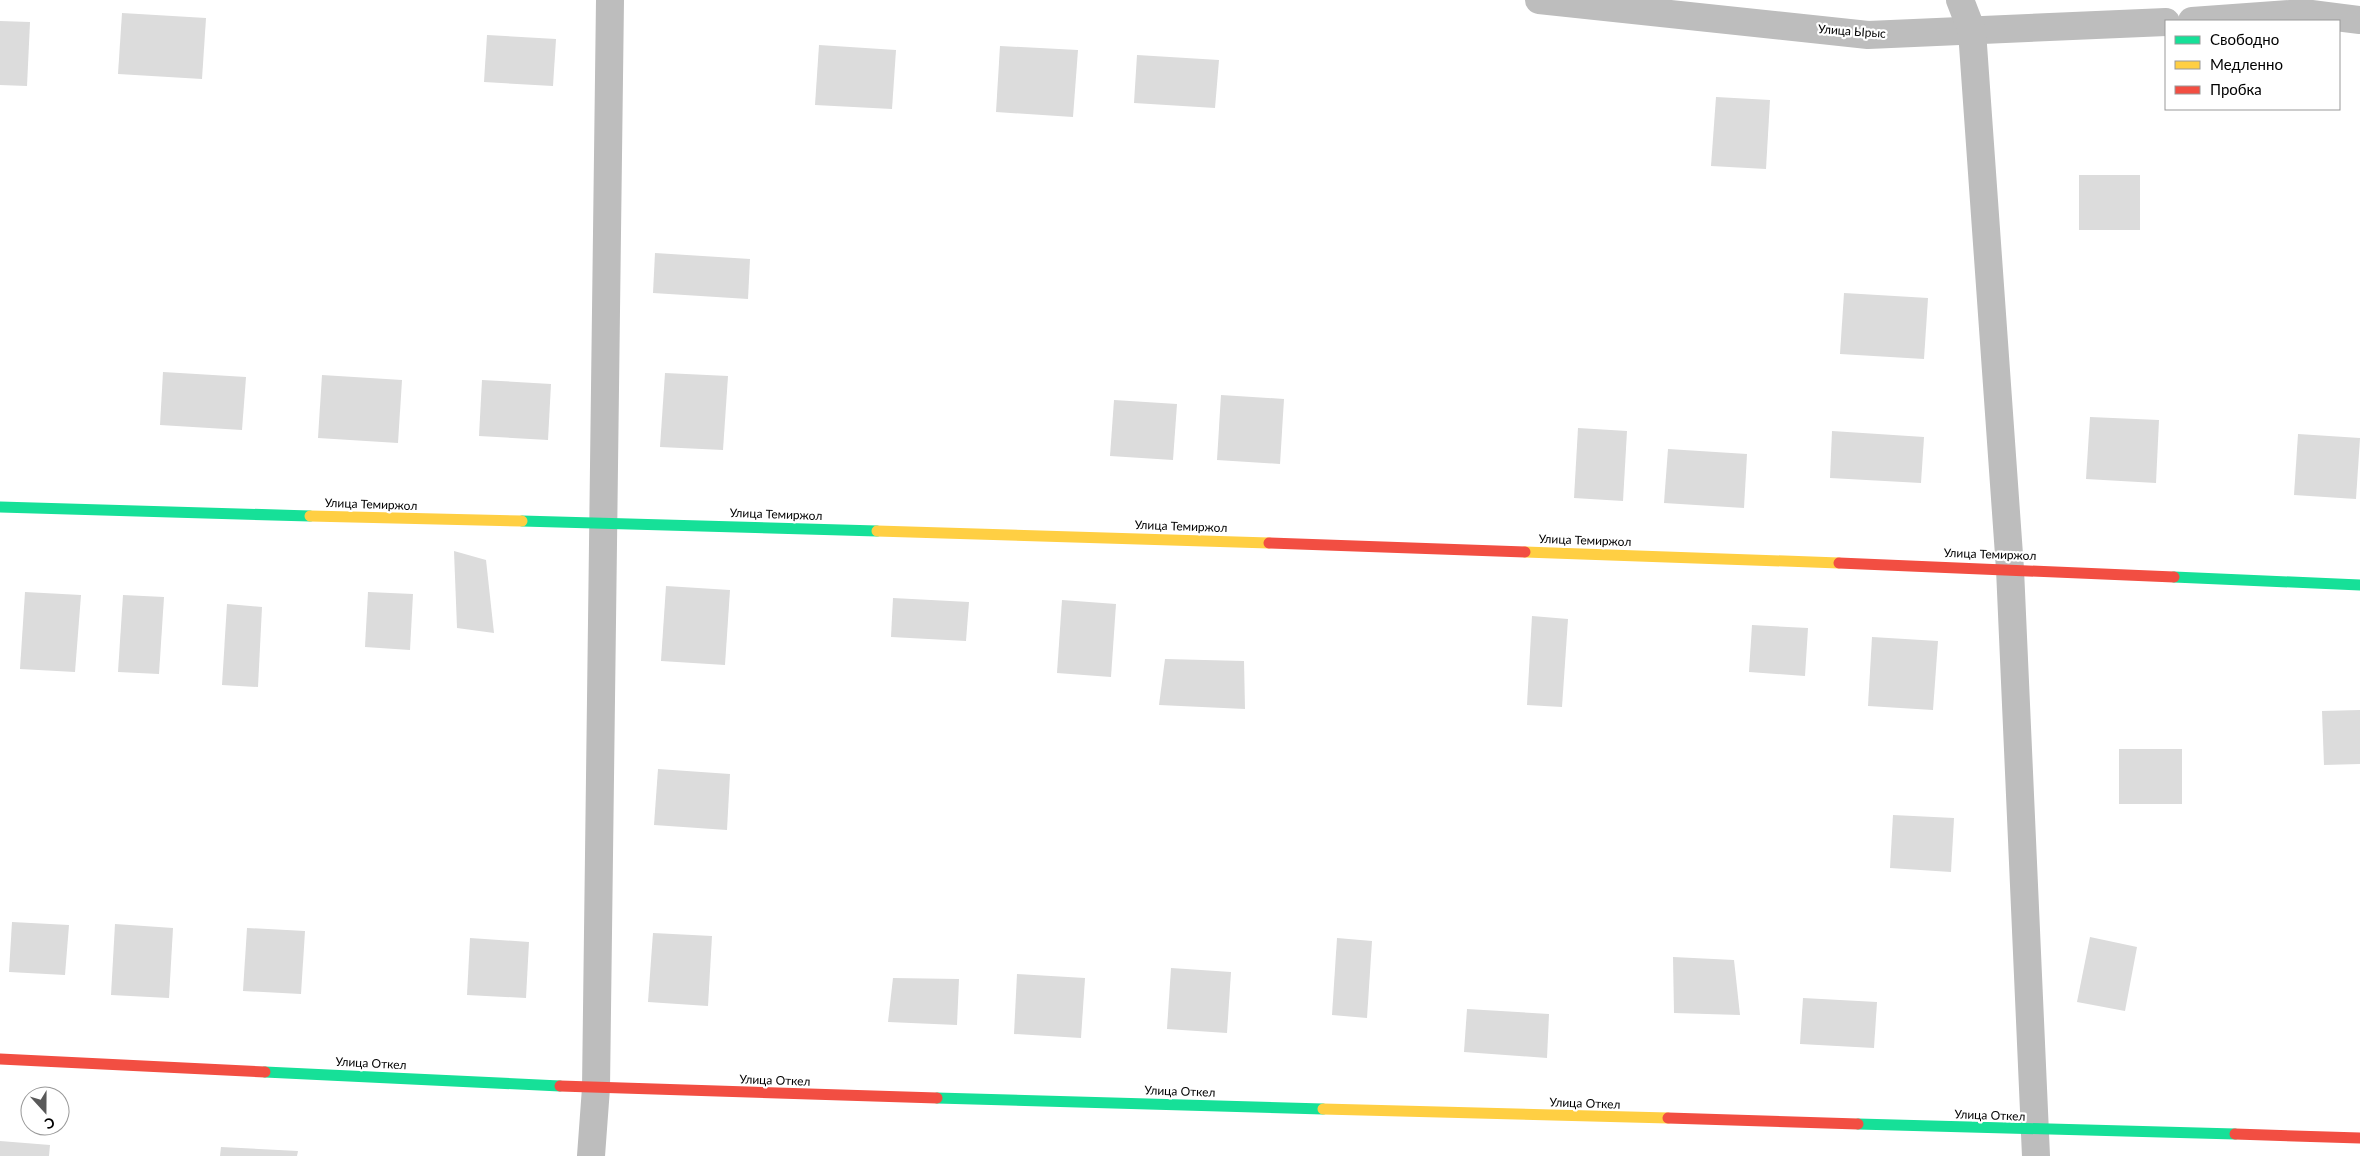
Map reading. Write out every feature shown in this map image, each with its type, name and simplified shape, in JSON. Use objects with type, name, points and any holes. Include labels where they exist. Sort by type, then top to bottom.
[{"type":"street","points":[[590,1156],[596,1088],[610,0]]},
{"type":"street","name":"Улица Ырыс","points":[[1539,0],[1868,35],[2165,22]]},
{"type":"street","points":[[1960,0],[1972,31],[2010,569],[2036,1143]]},
{"type":"street","points":[[2206,20],[2304,13],[2360,20]]},
{"type":"street","name":"Улица Темиржол","points":[[0,508],[1131,538],[2010,569],[2360,585]]},
{"type":"street","name":"Улица Откел","points":[[0,1059],[596,1088],[2036,1143],[2360,1138]]},
{"type":"building","points":[[122,13],[206,18],[202,79],[118,74]]},
{"type":"building","points":[[0,21],[30,22],[27,86],[0,85]]},
{"type":"building","points":[[487,35],[556,39],[553,86],[484,82]]},
{"type":"building","points":[[819,45],[896,50],[892,109],[815,105]]},
{"type":"building","points":[[1000,46],[1078,50],[1073,117],[996,112]]},
{"type":"building","points":[[1137,55],[1219,60],[1215,108],[1134,103]]},
{"type":"building","points":[[1716,97],[1770,100],[1766,169],[1711,166]]},
{"type":"building","points":[[2079,175],[2140,175],[2140,230],[2079,230]]},
{"type":"building","points":[[655,253],[750,259],[748,299],[653,293]]},
{"type":"building","points":[[1844,293],[1928,298],[1924,359],[1840,354]]},
{"type":"building","points":[[163,372],[246,377],[242,430],[160,425]]},
{"type":"building","points":[[665,373],[728,376],[723,450],[660,447]]},
{"type":"building","points":[[322,375],[402,380],[398,443],[318,438]]},
{"type":"building","points":[[482,380],[551,384],[548,440],[479,436]]},
{"type":"building","points":[[1221,395],[1284,399],[1280,464],[1217,460]]},
{"type":"building","points":[[1114,400],[1177,404],[1173,460],[1110,456]]},
{"type":"building","points":[[2090,417],[2159,420],[2156,483],[2086,479]]},
{"type":"building","points":[[1578,428],[1627,431],[1623,501],[1574,498]]},
{"type":"building","points":[[1832,431],[1924,437],[1921,483],[1830,478]]},
{"type":"building","points":[[2298,434],[2360,438],[2356,499],[2294,495]]},
{"type":"building","points":[[1668,449],[1747,454],[1744,508],[1664,503]]},
{"type":"building","points":[[454,551],[486,560],[494,633],[457,628]]},
{"type":"building","points":[[666,586],[730,590],[725,665],[661,661]]},
{"type":"building","points":[[25,592],[81,595],[75,672],[20,669]]},
{"type":"building","points":[[368,592],[413,594],[410,650],[365,647]]},
{"type":"building","points":[[123,595],[164,597],[159,674],[118,672]]},
{"type":"building","points":[[893,598],[969,602],[966,641],[891,637]]},
{"type":"building","points":[[1062,600],[1116,604],[1111,677],[1057,673]]},
{"type":"building","points":[[227,604],[262,607],[258,687],[222,685]]},
{"type":"building","points":[[1532,616],[1568,619],[1562,707],[1527,705]]},
{"type":"building","points":[[1752,625],[1808,628],[1805,676],[1749,672]]},
{"type":"building","points":[[1872,637],[1938,641],[1933,710],[1868,706]]},
{"type":"building","points":[[1165,659],[1244,661],[1245,709],[1159,705]]},
{"type":"building","points":[[2360,710],[2360,764],[2324,765],[2322,711]]},
{"type":"building","points":[[2119,749],[2182,749],[2182,804],[2119,804]]},
{"type":"building","points":[[658,769],[730,774],[727,830],[654,825]]},
{"type":"building","points":[[1893,815],[1954,818],[1951,872],[1890,868]]},
{"type":"building","points":[[12,922],[69,925],[65,975],[9,972]]},
{"type":"building","points":[[115,924],[173,928],[169,998],[111,995]]},
{"type":"building","points":[[247,928],[305,931],[301,994],[243,991]]},
{"type":"building","points":[[653,933],[712,936],[708,1006],[648,1002]]},
{"type":"building","points":[[2090,937],[2137,947],[2125,1011],[2077,1002]]},
{"type":"building","points":[[470,938],[529,942],[526,998],[467,995]]},
{"type":"building","points":[[1337,938],[1372,941],[1367,1018],[1332,1015]]},
{"type":"building","points":[[1673,957],[1734,960],[1740,1015],[1674,1013]]},
{"type":"building","points":[[1171,968],[1231,972],[1227,1033],[1167,1029]]},
{"type":"building","points":[[1017,974],[1085,978],[1081,1038],[1014,1034]]},
{"type":"building","points":[[893,978],[959,979],[957,1025],[888,1022]]},
{"type":"building","points":[[1803,998],[1877,1002],[1874,1048],[1800,1044]]},
{"type":"building","points":[[1467,1009],[1549,1014],[1547,1058],[1464,1052]]},
{"type":"building","points":[[0,1141],[50,1145],[49,1156],[0,1156]]},
{"type":"building","points":[[221,1147],[298,1151],[297,1156],[220,1156]]},
{"type":"traffic: fast","points":[[0,507],[310,516]]},
{"type":"traffic: fast","points":[[522,521],[877,531]]},
{"type":"traffic: fast","points":[[2174,577],[2360,585]]},
{"type":"traffic: fast","points":[[265,1072],[560,1086]]},
{"type":"traffic: fast","points":[[937,1098],[1323,1109]]},
{"type":"traffic: fast","points":[[1858,1124],[2235,1134]]},
{"type":"traffic: slow","points":[[310,516],[522,521]]},
{"type":"traffic: slow","points":[[877,531],[1269,543]]},
{"type":"traffic: slow","points":[[1525,552],[1839,563]]},
{"type":"traffic: slow","points":[[1323,1109],[1668,1118]]},
{"type":"traffic: jam","points":[[1269,543],[1525,552]]},
{"type":"traffic: jam","points":[[1839,563],[2174,577]]},
{"type":"traffic: jam","points":[[0,1059],[265,1072]]},
{"type":"traffic: jam","points":[[560,1086],[937,1098]]},
{"type":"traffic: jam","points":[[1668,1118],[1858,1124]]},
{"type":"traffic: jam","points":[[2235,1134],[2360,1138]]}]
